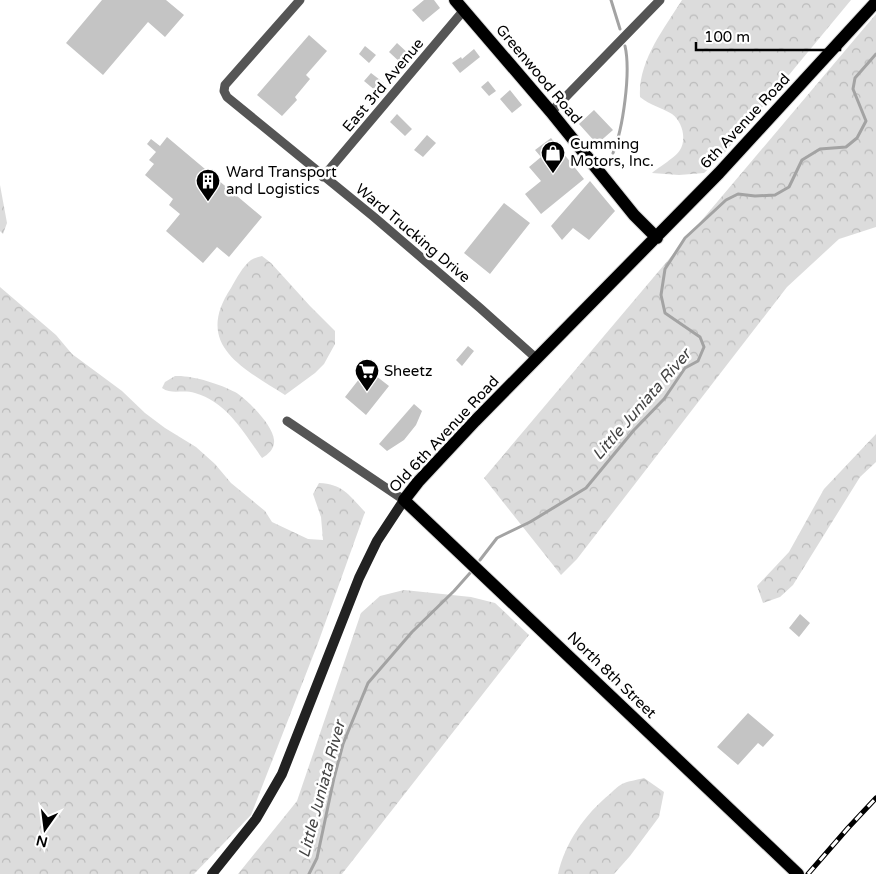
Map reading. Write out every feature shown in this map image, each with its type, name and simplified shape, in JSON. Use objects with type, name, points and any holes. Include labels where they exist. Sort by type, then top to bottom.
[{"type":"main road","name":"6th Avenue Road","points":[[657,238],[876,2]]},
{"type":"main road","name":"Greenwood Road","points":[[460,5],[551,112],[634,215],[657,238]]},
{"type":"main road","name":"Old 6th Avenue Road","points":[[212,874],[256,819],[282,774],[359,578],[377,541],[404,500],[418,482],[475,421],[657,238]]},
{"type":"main road","name":"North 8th Street","points":[[404,500],[798,874]]},
{"type":"street","name":"Ward Trucking Drive","points":[[300,0],[226,85],[224,91],[232,102],[431,266],[537,359]]},
{"type":"street","points":[[551,112],[660,0]]},
{"type":"street","name":"East 3rd Avenue","points":[[323,177],[460,5]]},
{"type":"street","points":[[287,421],[404,500]]},
{"type":"green space","points":[[682,0],[851,0],[721,157],[704,173],[679,175],[652,173],[678,153],[682,146],[683,136],[681,126],[676,117],[640,97],[640,84],[648,58],[660,34]]},
{"type":"green space","points":[[876,14],[876,227],[839,239],[787,287],[577,559],[561,575],[484,478]]},
{"type":"green space","points":[[0,185],[7,223],[3,234],[0,231]]},
{"type":"green space","points":[[262,256],[271,263],[335,331],[335,344],[324,364],[285,395],[239,364],[228,353],[220,340],[218,325],[221,308],[231,288],[245,266],[251,260]]},
{"type":"green space","points":[[0,287],[56,335],[72,354],[122,391],[145,413],[165,428],[196,447],[215,464],[231,483],[265,511],[272,522],[308,539],[323,540],[321,517],[313,494],[319,483],[340,488],[365,512],[318,643],[251,815],[194,874],[0,874]]},
{"type":"green space","points":[[175,376],[214,383],[240,395],[259,413],[273,434],[274,446],[267,455],[262,458],[234,420],[216,403],[195,393],[170,391],[162,388],[165,382]]},
{"type":"green space","points":[[876,434],[876,462],[860,477],[793,585],[780,597],[763,603],[757,586],[789,552],[824,489]]},
{"type":"green space","points":[[404,590],[471,597],[495,603],[529,635],[342,874],[238,874],[297,801],[361,613],[380,596]]},
{"type":"green space","points":[[644,778],[664,792],[659,817],[614,874],[558,874],[571,840],[592,811],[620,785]]},
{"type":"building","points":[[102,0],[166,0],[184,15],[165,37],[148,22],[103,75],[66,43]]},
{"type":"building","points":[[424,0],[434,0],[440,8],[423,22],[412,10]]},
{"type":"building","points":[[309,35],[327,51],[306,75],[310,79],[295,97],[297,100],[282,116],[257,95]]},
{"type":"building","points":[[397,43],[410,55],[402,64],[389,52]]},
{"type":"building","points":[[365,46],[376,55],[369,63],[359,54]]},
{"type":"building","points":[[474,49],[480,57],[460,73],[452,63],[461,57],[462,59]]},
{"type":"building","points":[[371,73],[384,83],[376,91],[364,81]]},
{"type":"building","points":[[488,81],[496,91],[489,96],[481,87]]},
{"type":"building","points":[[510,90],[522,105],[512,113],[500,99]]},
{"type":"building","points":[[594,110],[613,130],[597,144],[579,124]]},
{"type":"building","points":[[397,114],[412,129],[405,136],[390,122]]},
{"type":"building","points":[[427,135],[436,143],[423,157],[414,150]]},
{"type":"building","name":"Ward Transport and Logistics","points":[[167,137],[262,217],[229,257],[217,247],[203,263],[166,231],[180,214],[169,205],[173,199],[145,175],[154,164],[149,160],[156,152],[147,144],[151,139],[160,146]]},
{"type":"building","points":[[551,138],[584,179],[541,214],[525,194],[541,181],[529,167],[541,157],[535,150]]},
{"type":"building","points":[[590,181],[615,211],[589,240],[573,228],[562,240],[551,226]]},
{"type":"building","points":[[504,203],[530,223],[490,274],[464,253]]},
{"type":"building","points":[[468,346],[474,351],[462,366],[456,360]]},
{"type":"building","name":"Sheetz","points":[[367,369],[389,386],[366,415],[345,397]]},
{"type":"building","points":[[414,404],[422,411],[416,425],[404,440],[387,451],[379,444]]},
{"type":"building","points":[[800,614],[810,623],[799,637],[789,628]]},
{"type":"building","points":[[748,713],[774,735],[763,747],[758,743],[738,765],[717,747]]},
{"type":"waterway","points":[[611,0],[620,29]]},
{"type":"waterway","points":[[613,153],[620,130],[625,100],[627,70],[625,46]]},
{"type":"waterway","name":"Little Juniata River","points":[[480,560],[497,538],[530,522],[586,488],[634,430],[664,399],[685,368],[698,361],[704,347],[700,337],[665,313],[661,295],[665,269],[685,238],[726,200],[738,194],[755,196],[775,195],[789,187],[802,160],[820,149],[846,147],[857,138],[866,121],[853,89],[855,78],[876,54]]},
{"type":"waterway","name":"Little Juniata River","points":[[309,874],[317,858],[343,744],[368,683],[412,632],[470,573]]},
{"type":"railway","points":[[808,874],[876,798]]},
{"type":"place","name":"Cumming Motors, Inc.","points":[[553,174]]},
{"type":"place","name":"Ward Transport and Logistics","points":[[208,202]]},
{"type":"place","name":"Sheetz","points":[[367,392]]}]
